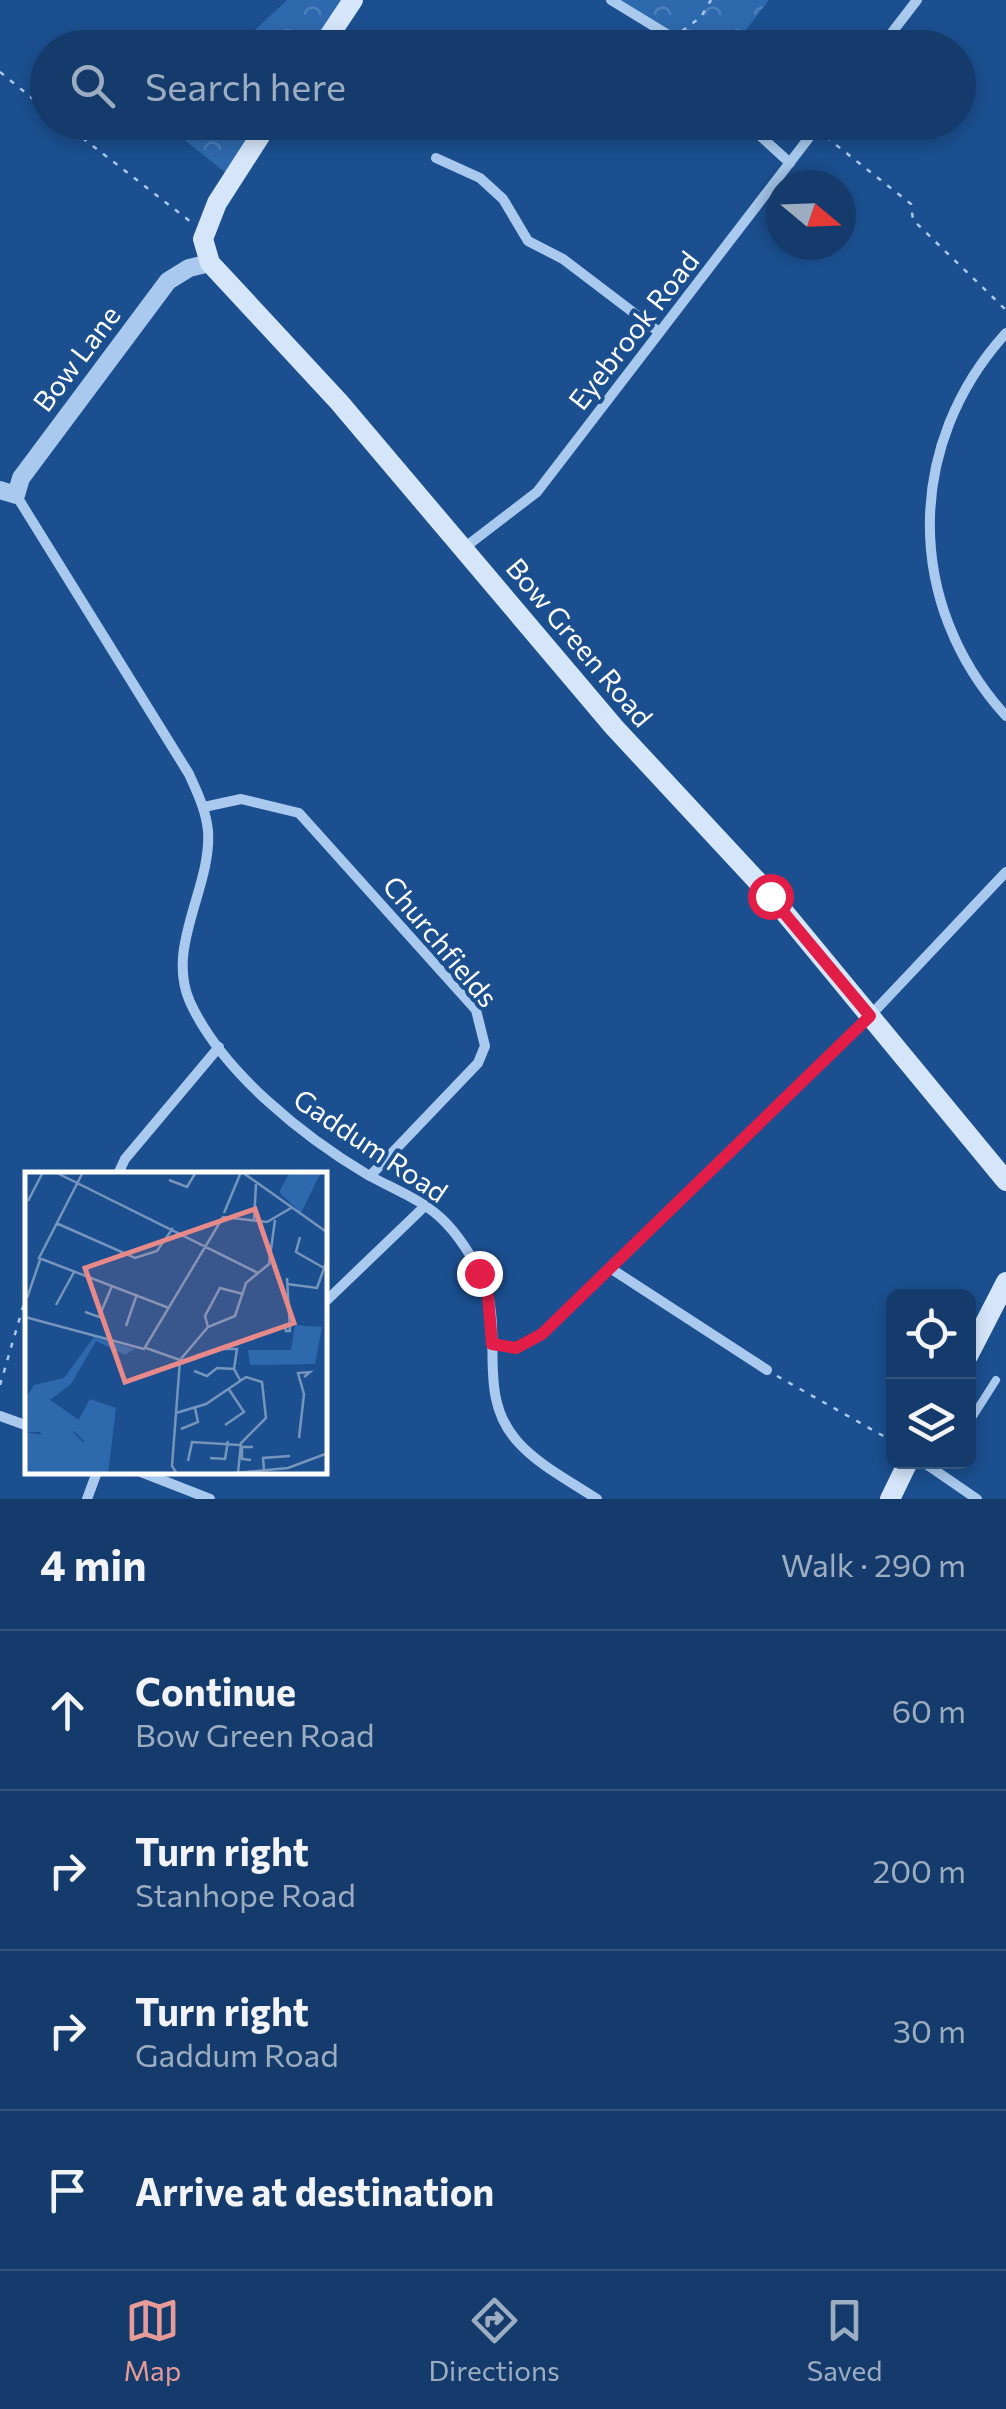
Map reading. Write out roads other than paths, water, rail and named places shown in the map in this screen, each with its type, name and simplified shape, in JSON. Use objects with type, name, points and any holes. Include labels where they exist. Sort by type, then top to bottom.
[{"type":"main road","points":[[333,30],[353,0]]},
{"type":"main road","points":[[210,262],[203,239],[236,170],[257,140]]},
{"type":"main road","name":"Bow Green Road","points":[[210,262],[340,402],[614,727],[770,896],[1006,1182]]},
{"type":"main road","points":[[976,1340],[1006,1282]]},
{"type":"main road","points":[[890,1499],[905,1469]]},
{"type":"street","points":[[611,0],[655,30]]},
{"type":"street","points":[[894,30],[918,0]]},
{"type":"street","points":[[765,140],[790,163]]},
{"type":"street","name":"Eyebrook Road","points":[[464,548],[537,492],[808,140]]},
{"type":"street","points":[[436,158],[480,178],[503,199],[528,241],[563,259],[659,332]]},
{"type":"street","name":"Bow Lane","points":[[8,493],[168,281],[188,268],[210,262]]},
{"type":"street","points":[[1006,333],[964,385],[948,418],[929,504],[934,578],[946,612],[974,676],[1006,716]]},
{"type":"street","name":"Gaddum Road","points":[[8,493],[188,774],[204,807],[206,856],[182,964],[188,999],[219,1047],[276,1108],[370,1176],[426,1206],[447,1224],[479,1273],[488,1296],[496,1404],[505,1424],[537,1460],[596,1499]]},
{"type":"street","name":"Churchfields","points":[[204,807],[241,800],[299,813],[476,1010],[485,1046],[478,1063],[370,1176]]},
{"type":"street","points":[[492,1344],[516,1348],[542,1334],[870,1016],[1006,872]]},
{"type":"street","points":[[119,1172],[125,1159],[219,1047]]},
{"type":"street","points":[[328,1299],[426,1206]]},
{"type":"street","points":[[610,1268],[768,1370]]},
{"type":"street","points":[[931,1469],[977,1499]]},
{"type":"street","points":[[86,1499],[96,1474]]},
{"type":"street","points":[[147,1474],[210,1499]]},
{"type":"lane","points":[[976,1411],[996,1380]]},
{"type":"lane","points":[[937,1474],[940,1469]]}]
